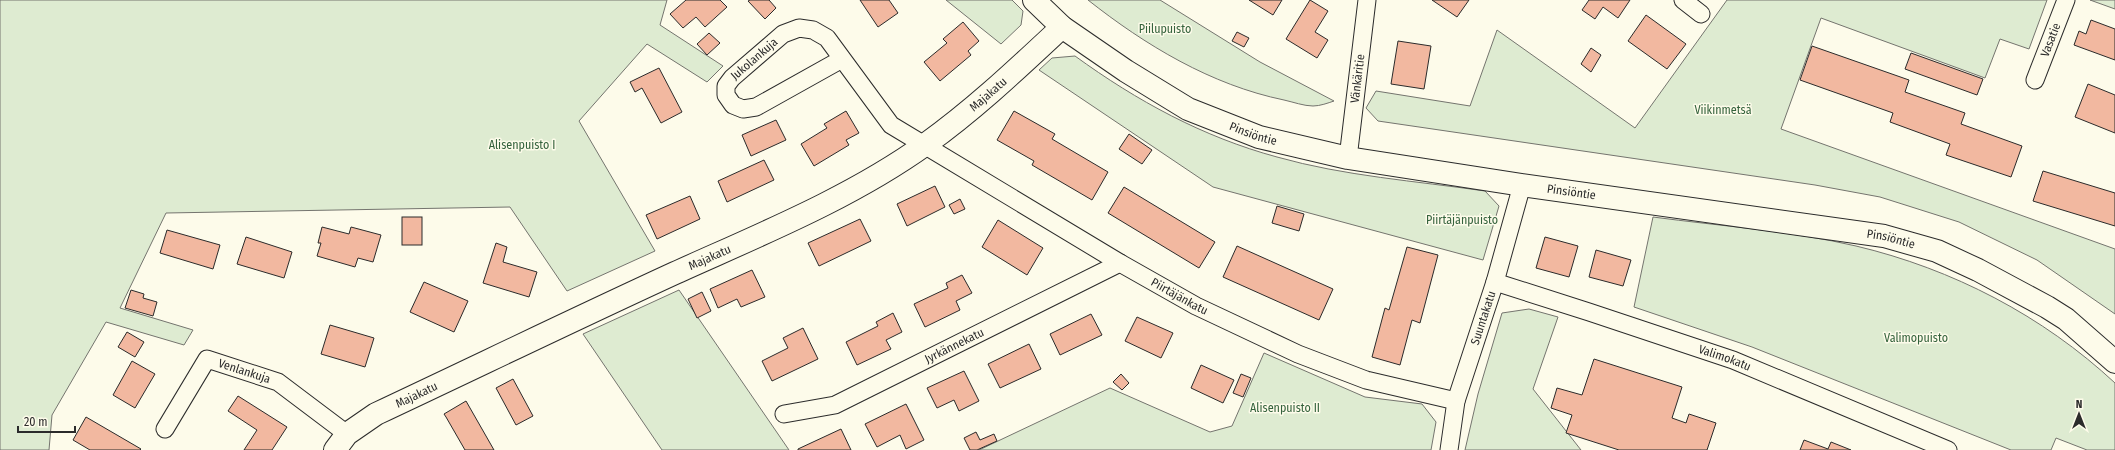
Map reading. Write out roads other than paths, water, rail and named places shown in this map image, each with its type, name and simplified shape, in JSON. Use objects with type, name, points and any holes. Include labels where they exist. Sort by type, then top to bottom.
[{"type":"street","name":"Pinsiöntie","points":[[1034,0],[1062,27],[1126,71],[1188,109],[1259,137],[1348,158],[1522,186],[1790,221],[1892,238],[1937,251],[1978,270],[2047,307],[2066,319],[2115,362]]},
{"type":"street","name":"Vänkäritie","points":[[1348,158],[1367,0]]},
{"type":"street","points":[[1683,0],[1701,14]]},
{"type":"street","name":"Vasatie","points":[[2036,80],[2066,0]]},
{"type":"street","name":"Majakatu","points":[[341,442],[382,411],[598,308],[801,215],[864,182],[925,145],[985,99],[1062,27]]},
{"type":"street","name":"Jukolankuja","points":[[842,59],[756,107],[743,109],[733,105],[726,95],[726,86],[732,78],[783,34],[799,28],[813,30],[827,38],[891,125],[925,145]]},
{"type":"street","name":"Piirtäjänkatu","points":[[925,145],[1120,263],[1196,306],[1298,354],[1366,380],[1456,401]]},
{"type":"street","name":"Suuntakatu","points":[[1449,450],[1456,401],[1494,282],[1522,186]]},
{"type":"street","name":"Jyrkännekatu","points":[[784,414],[835,405],[1120,263]]},
{"type":"street","name":"Valimokatu","points":[[1494,282],[1733,360],[1948,450]]},
{"type":"street","name":"Venlankuja","points":[[165,429],[207,359],[278,382],[341,442]]},
{"type":"park label","name":"Piilupuisto","points":[[1165,29]]},
{"type":"park label","name":"Viikinmetsä","points":[[1723,110]]},
{"type":"park label","name":"Alisenpuisto I","points":[[522,145]]},
{"type":"park label","name":"Piirtäjänpuisto","points":[[1462,220]]},
{"type":"park label","name":"Valimopuisto","points":[[1916,338]]},
{"type":"park label","name":"Alisenpuisto II","points":[[1285,408]]}]
